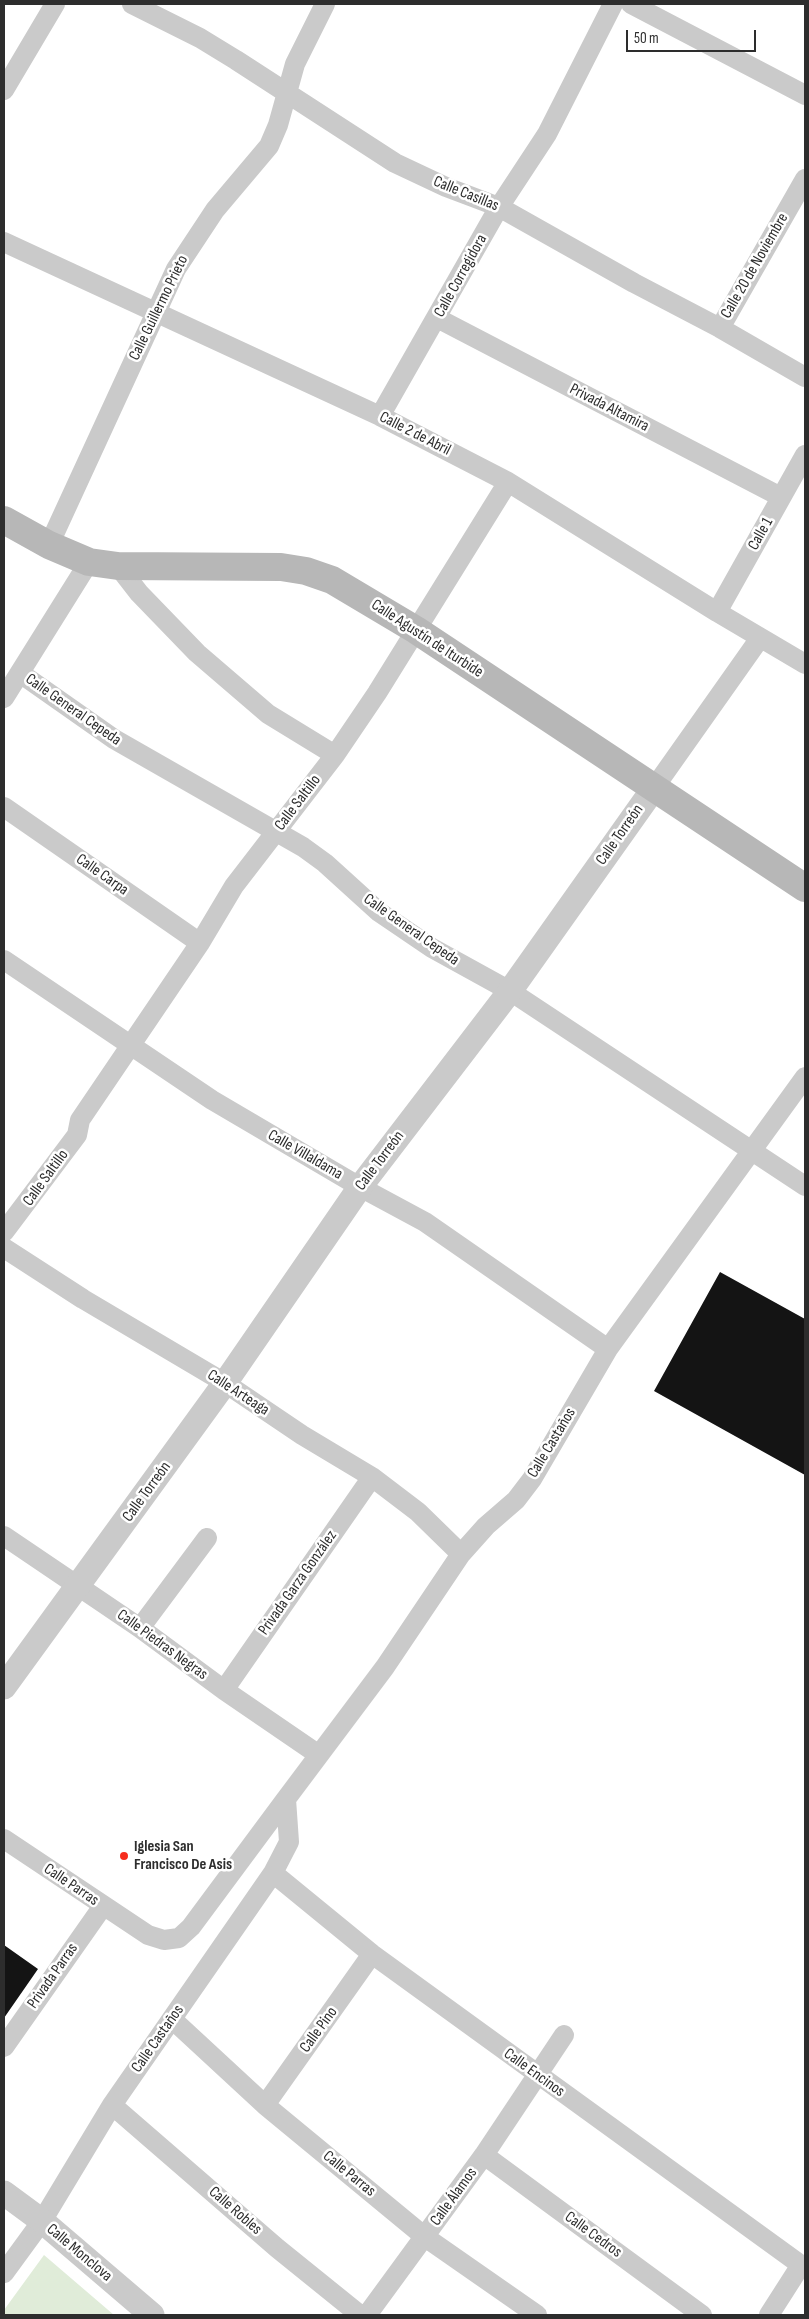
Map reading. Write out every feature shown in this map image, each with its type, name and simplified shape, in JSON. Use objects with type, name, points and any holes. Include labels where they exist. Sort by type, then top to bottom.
[{"type":"main road","name":"Calle Agustín de Iturbide","points":[[4,520],[49,544],[89,562],[118,566],[252,565],[306,571],[339,584],[416,630],[805,888]]},
{"type":"street","points":[[4,90],[54,4]]},
{"type":"street","name":"Calle Casillas","points":[[132,4],[200,38],[286,91],[395,163],[446,187],[500,207],[805,377]]},
{"type":"street","name":"Calle Guillermo Prieto","points":[[49,544],[176,269],[210,217],[269,146],[278,125],[295,64],[325,4]]},
{"type":"street","name":"Calle Corregidora","points":[[380,416],[500,207],[547,134],[612,4]]},
{"type":"street","points":[[631,4],[805,95]]},
{"type":"street","name":"Calle 20 de Noviembre","points":[[720,328],[805,179]]},
{"type":"street","name":"Calle 2 de Abril","points":[[4,242],[380,416],[508,482],[717,612],[805,664]]},
{"type":"street","name":"Privada Altamira","points":[[437,318],[781,497]]},
{"type":"street","name":"Calle 1","points":[[717,612],[805,455]]},
{"type":"street","name":"Calle Saltillo","points":[[4,1232],[77,1135],[80,1120],[200,943],[234,886],[378,693],[508,482]]},
{"type":"street","points":[[4,698],[89,562]]},
{"type":"street","points":[[118,566],[139,593],[197,653],[268,714],[334,754]]},
{"type":"street","name":"Calle Torreón","points":[[4,1687],[225,1383],[360,1187],[510,991],[760,638]]},
{"type":"street","name":"Calle General Cepeda","points":[[20,673],[114,739],[275,833],[303,847],[325,863],[380,912],[432,948],[510,991],[805,1186]]},
{"type":"street","name":"Calle Carpa","points":[[4,806],[200,943]]},
{"type":"street","name":"Calle Villaldama","points":[[4,960],[212,1100],[360,1187],[425,1222],[608,1349]]},
{"type":"street","name":"Calle Castaños","points":[[191,1928],[385,1667],[460,1554],[486,1526],[516,1500],[532,1479],[608,1349],[805,1077]]},
{"type":"street","name":"Calle Saltillo","points":[[4,1214],[67,1126],[80,1120]]},
{"type":"street","name":"Calle Arteaga","points":[[4,1248],[83,1299],[225,1383],[302,1435],[372,1477],[418,1512],[460,1554]]},
{"type":"street","name":"Privada Garza González","points":[[224,1690],[372,1477]]},
{"type":"street","name":"Calle Piedras Negras","points":[[4,1536],[140,1628],[224,1690],[319,1755]]},
{"type":"street","points":[[140,1628],[207,1538]]},
{"type":"street","name":"Calle Castaños","points":[[4,2273],[42,2221],[112,2105],[273,1873],[289,1842],[286,1799]]},
{"type":"street","name":"Calle Parras","points":[[4,1840],[148,1935],[164,1940],[179,1938],[191,1928]]},
{"type":"street","name":"Calle Encinos","points":[[273,1873],[372,1954],[800,2265],[769,2315]]},
{"type":"street","name":"Privada Parras","points":[[4,2047],[103,1906]]},
{"type":"street","name":"Calle Pino","points":[[265,2105],[372,1954]]},
{"type":"street","name":"Calle Parras","points":[[172,2019],[265,2105],[425,2237],[537,2315]]},
{"type":"street","name":"Calle Álamos","points":[[367,2315],[484,2155],[564,2035]]},
{"type":"street","name":"Calle Robles","points":[[112,2105],[277,2248],[360,2315]]},
{"type":"street","name":"Calle Cedros","points":[[484,2155],[702,2315]]},
{"type":"street","name":"Calle Monclova","points":[[4,2193],[42,2221],[152,2315]]},
{"type":"green space","points":[[44,2255],[114,2315],[4,2315],[4,2310]]},
{"type":"building","points":[[720,1272],[805,1319],[805,1475],[654,1391]]},
{"type":"building","points":[[4,1945],[38,1969],[4,2018]]},
{"type":"place","name":"Iglesia San Francisco De Asis","points":[[124,1856]]}]
